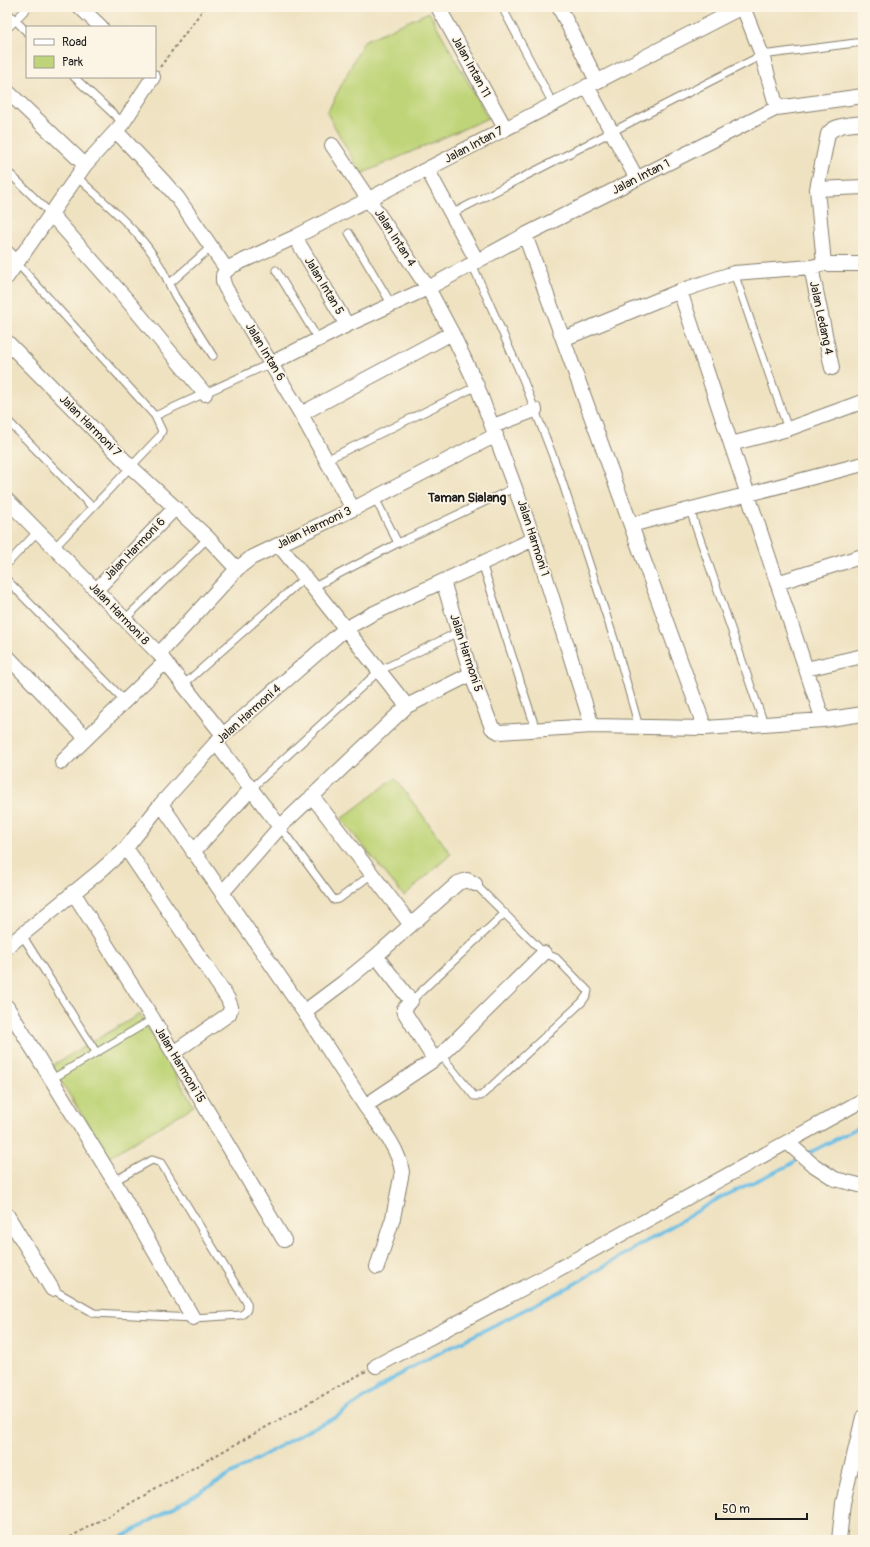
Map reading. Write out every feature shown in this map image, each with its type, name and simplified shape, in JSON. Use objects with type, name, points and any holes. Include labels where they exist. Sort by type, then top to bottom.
[{"type":"street","points":[[80,7],[100,26]]},
{"type":"street","name":"Jalan Intan 11","points":[[438,7],[505,128]]},
{"type":"street","points":[[559,7],[612,131],[637,179]]},
{"type":"street","points":[[742,7],[762,56],[777,108]]},
{"type":"street","name":"Jalan Intan 7","points":[[227,270],[238,263],[295,237],[742,7]]},
{"type":"street","points":[[7,276],[10,257],[51,214],[85,165],[119,127],[153,78]]},
{"type":"street","points":[[7,91],[85,165]]},
{"type":"street","name":"Jalan Intan 1","points":[[347,325],[428,288],[525,235],[777,108],[863,96]]},
{"type":"street","name":"Jalan Ledang 4","points":[[832,368],[817,266],[817,189],[828,134],[830,131],[838,127],[863,123]]},
{"type":"street","points":[[119,127],[177,197],[227,270]]},
{"type":"street","name":"Jalan Intan 4","points":[[332,145],[428,288],[452,333]]},
{"type":"street","points":[[428,169],[474,262]]},
{"type":"street","points":[[817,189],[863,187]]},
{"type":"street","points":[[51,214],[128,301],[206,394]]},
{"type":"street","points":[[525,235],[705,728]]},
{"type":"street","name":"Jalan Intan 5","points":[[272,363],[347,325],[295,237]]},
{"type":"street","points":[[563,339],[680,291],[734,273],[817,266],[863,264]]},
{"type":"street","name":"Jalan Intan 6","points":[[227,270],[223,281],[228,291],[272,363],[353,509]]},
{"type":"street","points":[[680,291],[823,720]]},
{"type":"street","points":[[301,414],[452,333]]},
{"type":"street","name":"Jalan Harmoni 1","points":[[452,333],[477,386],[516,487],[534,539],[592,726]]},
{"type":"street","name":"Jalan Harmoni 7","points":[[7,342],[131,467],[208,538],[237,569]]},
{"type":"street","points":[[731,444],[788,429],[859,402]]},
{"type":"street","name":"Jalan Harmoni 3","points":[[62,762],[125,701],[237,569],[251,558],[375,498],[535,410]]},
{"type":"street","points":[[631,525],[863,464]]},
{"type":"street","name":"Jalan Harmoni 8","points":[[7,500],[55,547],[162,658],[183,685],[280,827]]},
{"type":"street","name":"Jalan Harmoni 6","points":[[96,590],[175,508]]},
{"type":"street","name":"Jalan Harmoni 4","points":[[7,947],[73,892],[100,872],[126,848],[161,804],[219,739],[345,629],[372,614],[534,539]]},
{"type":"street","points":[[279,545],[407,706]]},
{"type":"street","points":[[777,583],[863,556]]},
{"type":"street","name":"Jalan Harmoni 5","points":[[443,581],[471,674],[490,725],[495,730],[502,732],[536,730]]},
{"type":"street","points":[[7,656],[86,738]]},
{"type":"street","points":[[806,669],[863,656]]},
{"type":"street","points":[[222,893],[280,827],[407,706],[471,674]]},
{"type":"street","points":[[536,730],[592,726],[705,728],[823,720],[863,714]]},
{"type":"street","points":[[193,852],[252,788]]},
{"type":"street","points":[[312,796],[411,925]]},
{"type":"street","points":[[161,804],[304,1012],[391,1144],[402,1166],[393,1218],[377,1267]]},
{"type":"street","points":[[126,848],[228,999],[231,1007],[230,1014],[173,1053]]},
{"type":"street","points":[[304,1012],[376,956],[458,883],[467,880],[475,884]]},
{"type":"street","name":"Jalan Harmoni 15","points":[[73,892],[153,1019],[284,1240]]},
{"type":"street","points":[[365,1106],[437,1057],[544,953]]},
{"type":"street","points":[[376,956],[411,1001],[404,1009],[404,1013],[437,1057]]},
{"type":"street","points":[[7,1007],[114,1181],[193,1318]]},
{"type":"street","points":[[376,1366],[546,1276],[863,1100]]},
{"type":"street","points":[[788,1143],[812,1164],[835,1179],[863,1186]]},
{"type":"street","points":[[7,1215],[52,1289]]},
{"type":"street","points":[[838,1540],[844,1503],[863,1417]]},
{"type":"lane","points":[[7,29],[28,7]]},
{"type":"lane","points":[[502,7],[553,104]]},
{"type":"lane","points":[[7,12],[26,31]]},
{"type":"lane","points":[[451,214],[762,56],[863,42]]},
{"type":"lane","points":[[75,78],[119,127]]},
{"type":"lane","points":[[7,171],[51,214]]},
{"type":"lane","points":[[77,177],[136,233],[151,251],[165,273],[175,296],[213,356]]},
{"type":"lane","points":[[349,233],[392,305]]},
{"type":"lane","points":[[169,284],[211,247]]},
{"type":"lane","points":[[10,257],[155,416],[162,431],[131,467],[55,547]]},
{"type":"lane","points":[[474,262],[523,379],[566,493],[616,645],[640,727]]},
{"type":"lane","points":[[276,270],[318,339]]},
{"type":"lane","points":[[734,273],[788,429]]},
{"type":"lane","points":[[155,416],[272,363]]},
{"type":"lane","points":[[326,460],[477,386]]},
{"type":"lane","points":[[7,420],[92,508]]},
{"type":"lane","points":[[183,685],[308,583],[398,543],[516,487]]},
{"type":"lane","points":[[375,498],[398,543]]},
{"type":"lane","points":[[690,510],[764,724]]},
{"type":"lane","points":[[7,564],[38,531]]},
{"type":"lane","points":[[124,620],[208,538]]},
{"type":"lane","points":[[482,563],[536,730]]},
{"type":"lane","points":[[7,580],[125,701]]},
{"type":"lane","points":[[252,788],[379,671],[458,632]]},
{"type":"lane","points":[[280,827],[334,900],[339,899],[372,874]]},
{"type":"lane","points":[[437,1057],[474,1096],[481,1096],[582,1002],[588,991],[556,958],[544,953],[475,884]]},
{"type":"lane","points":[[411,1001],[505,913]]},
{"type":"lane","points":[[22,934],[96,1052]]},
{"type":"lane","points":[[52,1079],[153,1019]]},
{"type":"lane","points":[[52,1289],[94,1314],[193,1318],[241,1316],[248,1309],[247,1303],[160,1163],[152,1160],[114,1181]]},
{"type":"path","points":[[156,73],[205,7]]},
{"type":"path","points":[[65,1540],[376,1366]]},
{"type":"green space","points":[[429,12],[488,118],[361,174],[327,113],[364,41]]},
{"type":"green space","points":[[395,778],[451,854],[404,896],[341,819]]},
{"type":"green space","points":[[140,1014],[194,1106],[109,1157],[51,1066]]},
{"type":"waterway","points":[[807,1154],[863,1125]]},
{"type":"waterway","points":[[117,1540],[306,1431],[333,1419],[406,1370],[571,1286],[721,1197],[788,1166],[800,1158]]},
{"type":"district","name":"Taman Sialang","points":[[467,498]]}]
